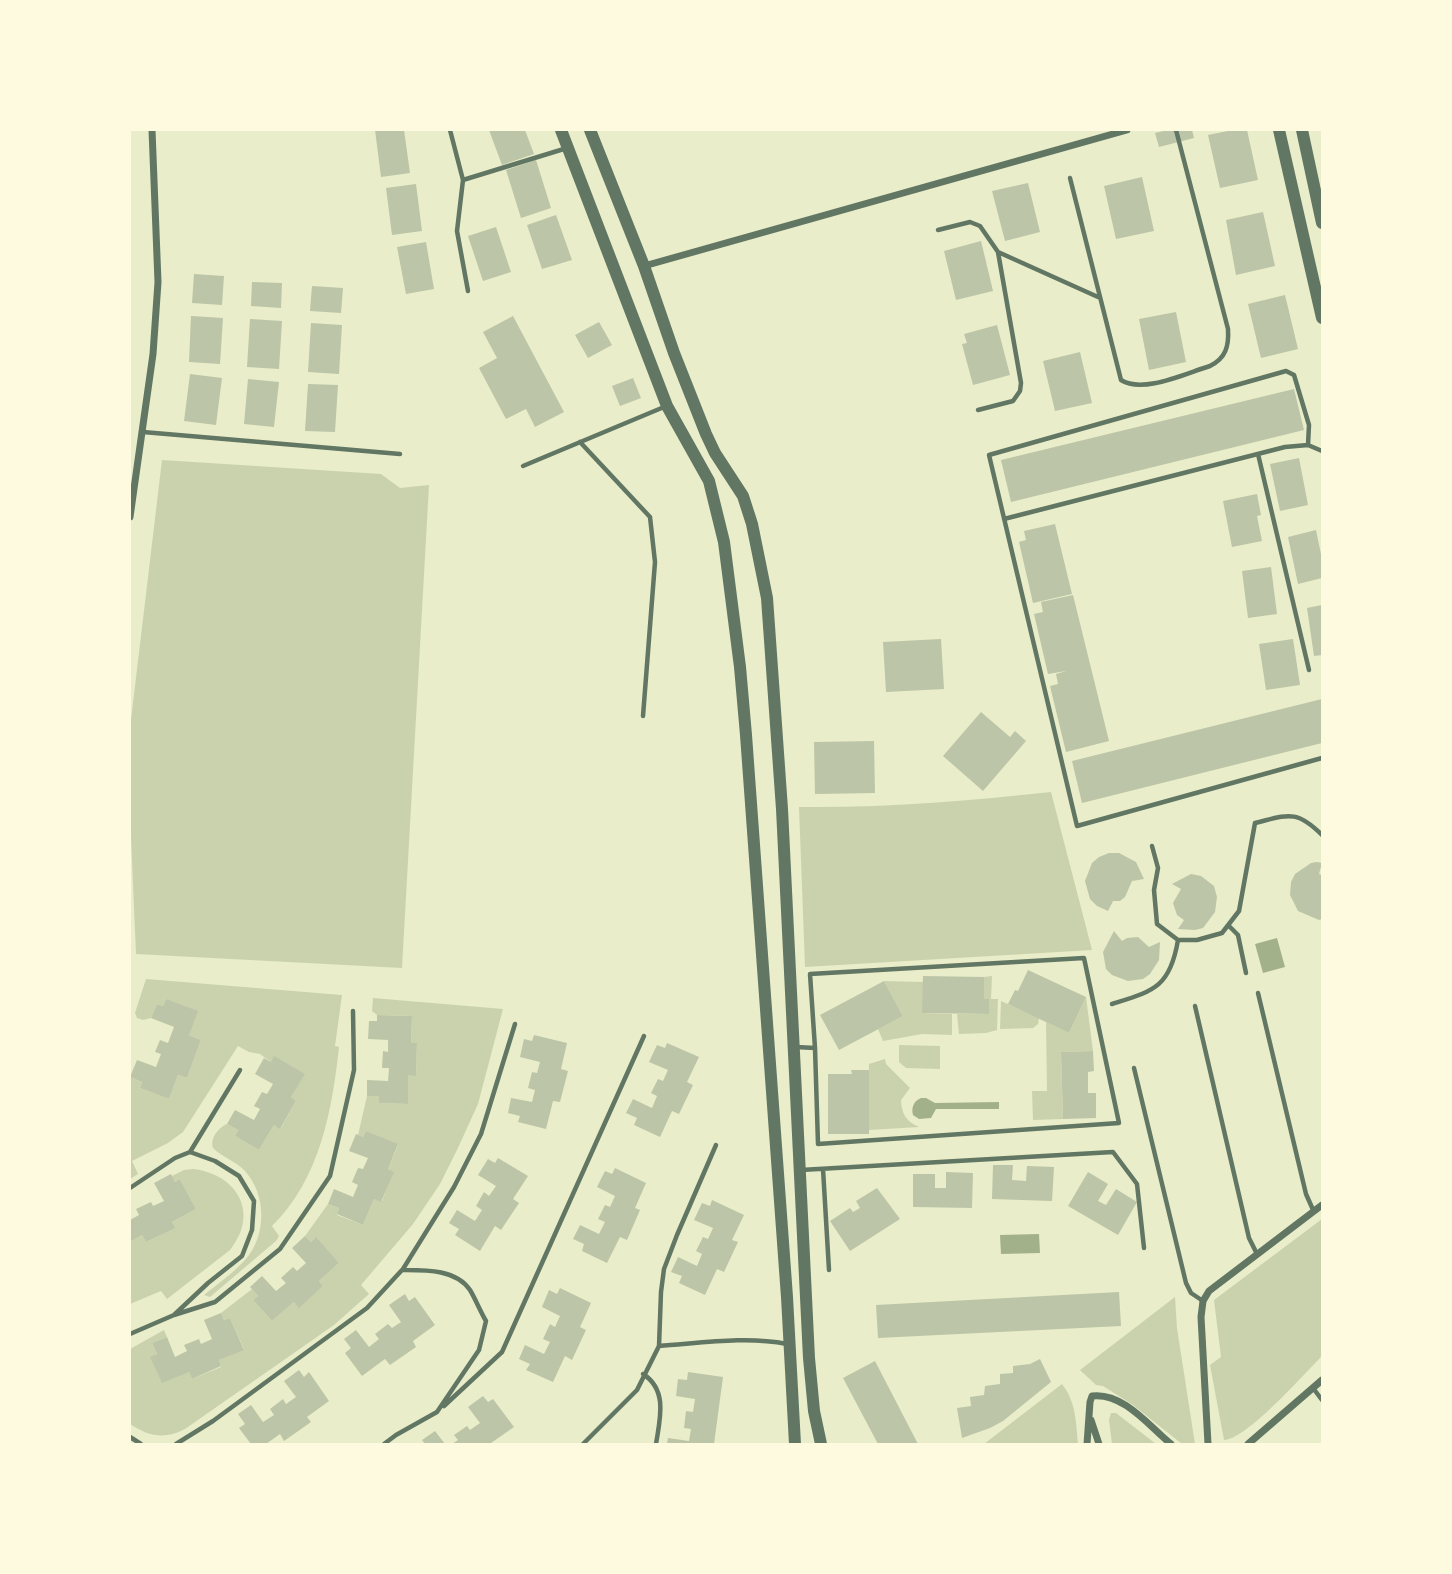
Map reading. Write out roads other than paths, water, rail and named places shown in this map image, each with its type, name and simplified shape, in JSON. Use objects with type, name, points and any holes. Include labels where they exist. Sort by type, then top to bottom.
[{"type":"street","points":[[130,517],[153,354],[158,282],[152,130]]},
{"type":"street","points":[[561,130],[667,406],[709,481],[724,542],[738,653],[795,1444]]},
{"type":"street","points":[[590,130],[644,266],[706,435],[743,496],[763,570],[782,809],[809,1358],[814,1411],[821,1444]]},
{"type":"street","points":[[644,266],[1128,130]]},
{"type":"street","points":[[1279,130],[1322,318]]},
{"type":"street","points":[[1302,130],[1322,223]]},
{"type":"street","points":[[1208,1444],[1201,1317],[1203,1301],[1209,1291],[1322,1205]]},
{"type":"street","points":[[1248,1444],[1322,1380]]},
{"type":"street","points":[[1087,1444],[1092,1396],[1105,1394],[1126,1406],[1171,1444]]},
{"type":"street","points":[[1090,1416],[1099,1444]]},
{"type":"lane","points":[[450,130],[463,180],[457,231],[468,291]]},
{"type":"lane","points":[[1070,178],[1121,380],[1129,385],[1146,385],[1210,366],[1225,355],[1227,329],[1176,130]]},
{"type":"lane","points":[[463,180],[568,148]]},
{"type":"lane","points":[[938,230],[970,222],[984,232],[999,252],[1021,383],[1020,391],[1013,401],[978,410]]},
{"type":"lane","points":[[999,252],[1099,297]]},
{"type":"lane","points":[[1308,445],[1310,425],[1294,375],[1283,371],[989,455],[1077,826],[1322,758]]},
{"type":"lane","points":[[523,466],[667,406]]},
{"type":"lane","points":[[143,432],[400,454]]},
{"type":"lane","points":[[580,442],[650,517],[655,562],[643,716]]},
{"type":"lane","points":[[1004,519],[1285,447],[1308,445],[1321,451],[1322,460]]},
{"type":"lane","points":[[1258,454],[1309,670]]},
{"type":"lane","points":[[1152,846],[1157,868],[1154,890],[1157,925],[1178,940],[1197,940],[1222,933],[1239,911],[1255,823],[1291,814],[1310,823],[1322,835]]},
{"type":"lane","points":[[1228,925],[1238,934],[1246,973]]},
{"type":"lane","points":[[1112,1004],[1153,991],[1168,971],[1178,940]]},
{"type":"lane","points":[[1084,958],[1119,1123],[818,1143],[815,1048],[810,974],[1084,958]]},
{"type":"lane","points":[[1258,993],[1306,1194],[1314,1212]]},
{"type":"lane","points":[[1195,1006],[1249,1238],[1257,1254]]},
{"type":"lane","points":[[130,1334],[174,1315],[215,1302],[280,1249],[330,1176],[354,1070],[353,1011]]},
{"type":"lane","points":[[176,1444],[213,1421],[367,1308],[402,1270],[454,1187],[481,1134],[515,1024]]},
{"type":"lane","points":[[384,1444],[437,1412],[502,1352],[644,1036]]},
{"type":"lane","points":[[795,1047],[815,1048]]},
{"type":"lane","points":[[1134,1068],[1186,1283],[1191,1293],[1203,1301]]},
{"type":"lane","points":[[130,1188],[175,1158],[190,1152],[240,1070]]},
{"type":"lane","points":[[583,1444],[637,1390],[659,1346],[664,1269],[716,1145]]},
{"type":"lane","points":[[174,1315],[242,1256],[252,1230],[254,1201],[239,1176],[215,1161],[190,1152]]},
{"type":"lane","points":[[801,1170],[1113,1152],[1137,1184],[1144,1248]]},
{"type":"lane","points":[[823,1169],[829,1270]]},
{"type":"lane","points":[[402,1270],[427,1269],[454,1276],[469,1288],[486,1321],[479,1350],[437,1412]]},
{"type":"lane","points":[[659,1346],[750,1340],[789,1345]]},
{"type":"lane","points":[[643,1374],[652,1380],[660,1392],[656,1444]]},
{"type":"lane","points":[[1313,1388],[1322,1400]]},
{"type":"lane","points":[[130,1437],[141,1444]]}]
